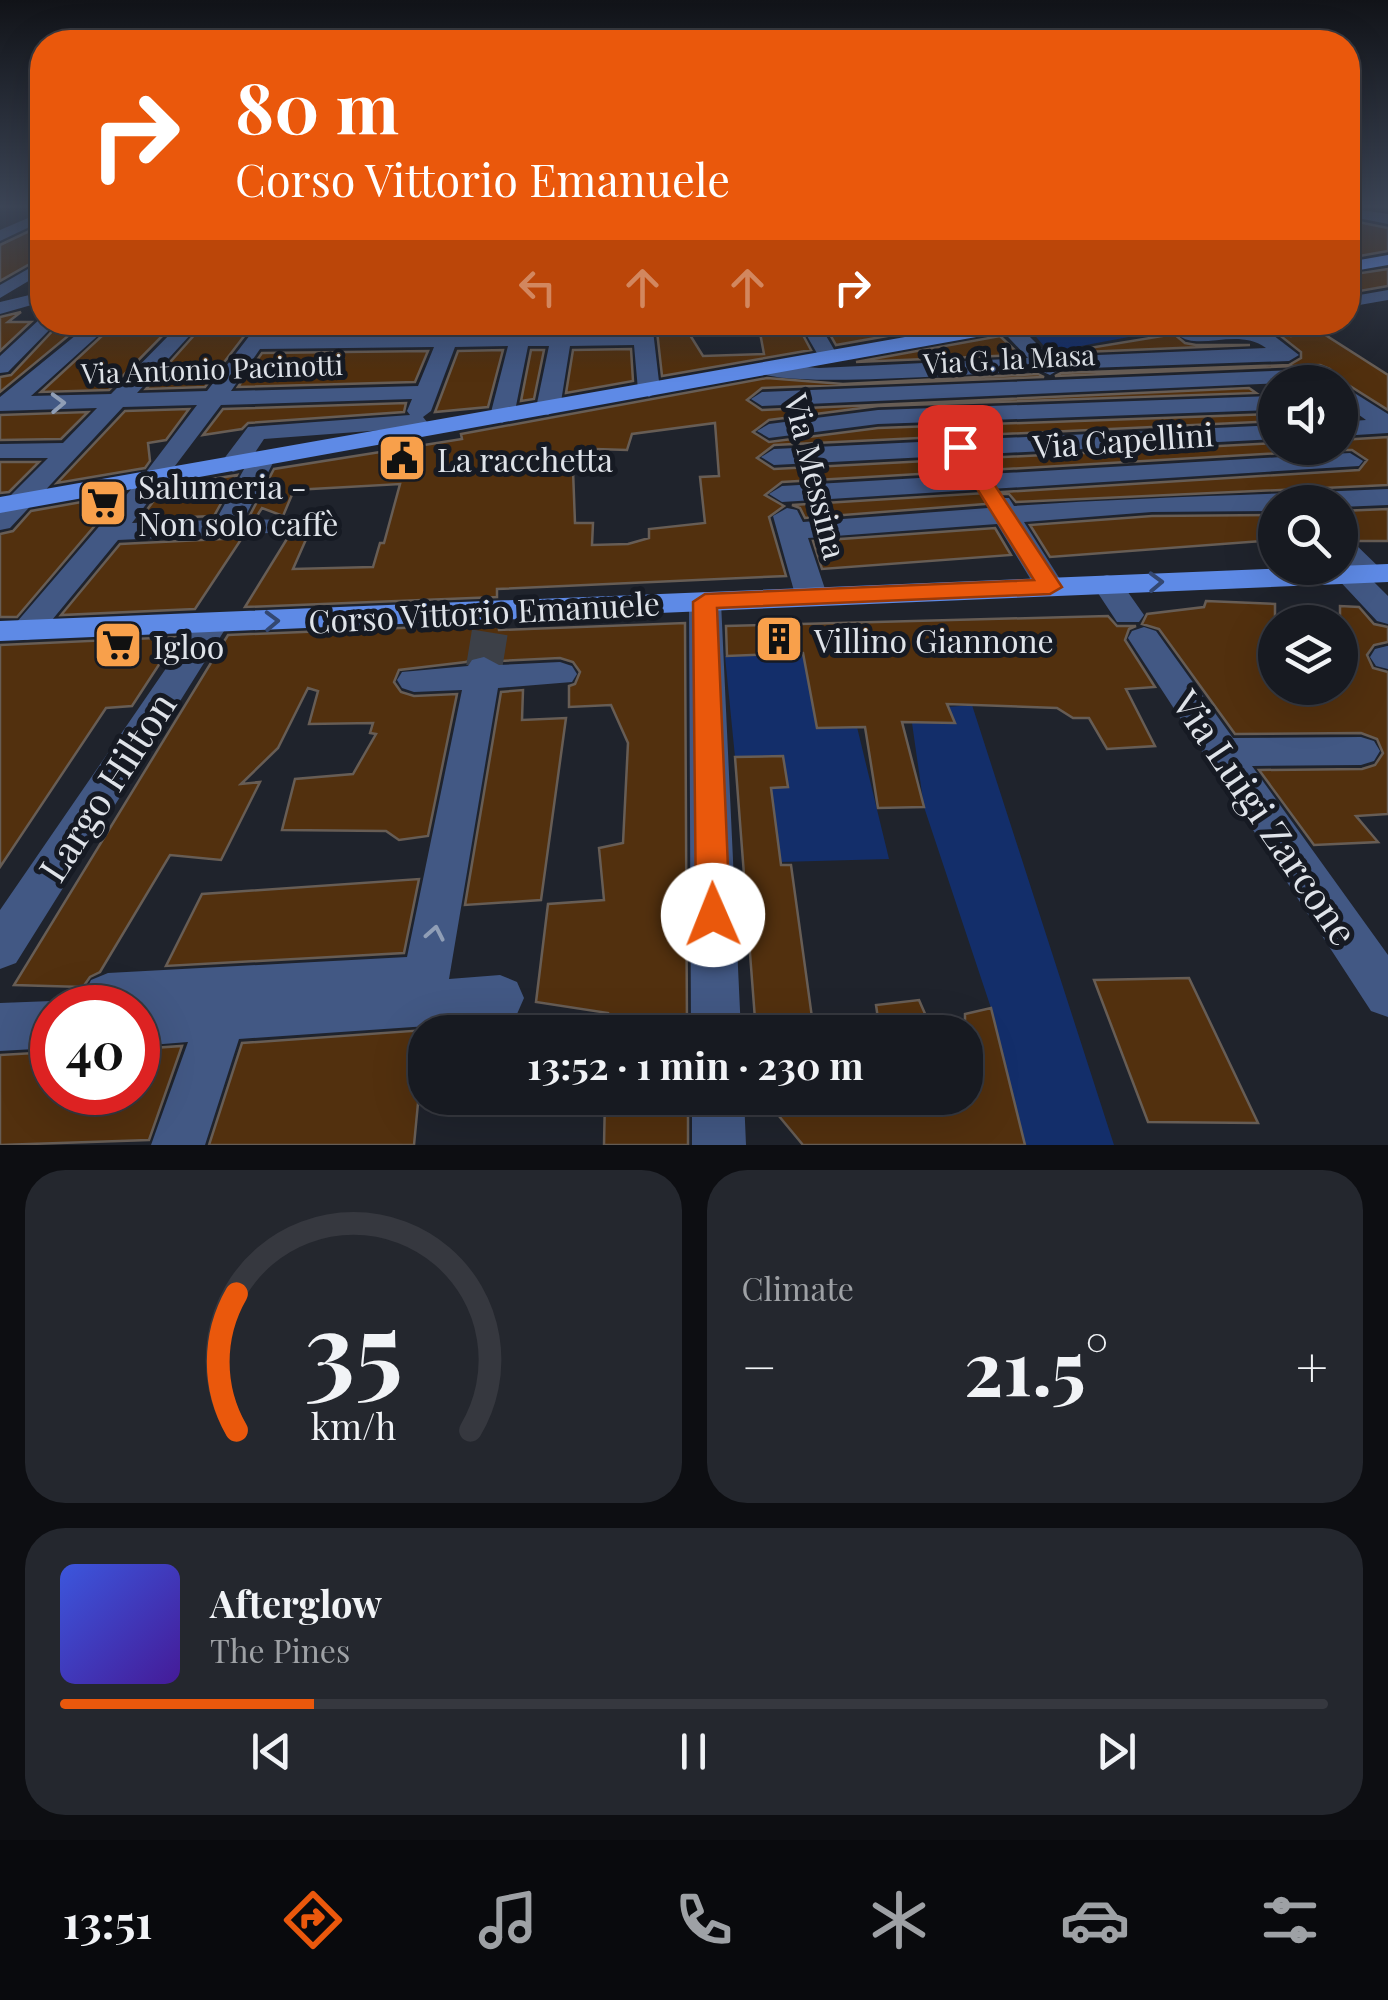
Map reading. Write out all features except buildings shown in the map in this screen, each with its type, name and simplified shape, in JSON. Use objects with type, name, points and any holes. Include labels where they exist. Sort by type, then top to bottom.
[{"type":"main road","points":[[9,504],[274,457],[413,427],[502,416],[829,358],[894,346],[926,335]]},
{"type":"main road","name":"Corso Vittorio Emanuele","points":[[14,630],[212,623],[492,621],[705,602],[1107,584],[1362,567]]},
{"type":"street","points":[[0,293],[30,274]]},
{"type":"street","points":[[1360,300],[1388,295]]},
{"type":"street","points":[[0,308],[30,299]]},
{"type":"street","points":[[3,361],[33,335]]},
{"type":"street","points":[[5,404],[88,335]]},
{"type":"street","points":[[0,522],[9,504],[180,335]]},
{"type":"street","points":[[14,630],[109,532],[155,478],[261,335]]},
{"type":"street","points":[[255,343],[337,359],[439,335]]},
{"type":"street","points":[[233,464],[257,432],[413,427],[451,335]]},
{"type":"street","points":[[502,416],[521,335]]},
{"type":"street","points":[[548,408],[561,335]]},
{"type":"street","points":[[643,335],[649,390]]},
{"type":"street","points":[[816,335],[829,358]]},
{"type":"street","points":[[1022,335],[1152,504]]},
{"type":"street","points":[[1188,335],[1258,389]]},
{"type":"street","points":[[1261,335],[1303,365]]},
{"type":"street","points":[[894,346],[1050,587]]},
{"type":"street","points":[[1129,350],[1276,485]]},
{"type":"street","points":[[760,370],[819,374],[1045,362],[1129,350],[1215,355],[1285,352]]},
{"type":"street","points":[[226,528],[274,457],[299,430],[337,359]]},
{"type":"street","name":"Via Antonio Pacinotti","points":[[5,404],[214,398],[337,359],[426,392]]},
{"type":"street","name":"Via Messina","points":[[760,370],[762,399],[790,531],[812,598]]},
{"type":"street","name":"Via G. la Masa","points":[[762,399],[1258,378]]},
{"type":"street","points":[[769,431],[878,418],[1258,404]]},
{"type":"street","points":[[1358,406],[1388,425]]},
{"type":"street","points":[[1358,428],[1388,425]]},
{"type":"street","points":[[774,457],[1258,433]]},
{"type":"street","points":[[0,451],[66,450]]},
{"type":"street","name":"Via Capellini","points":[[782,494],[1263,465]]},
{"type":"street","points":[[1354,465],[1388,494]]},
{"type":"street","points":[[1358,497],[1388,494]]},
{"type":"street","points":[[790,531],[1007,518],[1152,504],[1258,504]]},
{"type":"street","points":[[109,532],[279,526]]},
{"type":"street","points":[[1362,567],[1388,614]]},
{"type":"street","name":"Via Luigi Zarcone","points":[[1107,584],[1388,995]]},
{"type":"street","points":[[705,602],[716,1015]]},
{"type":"street","name":"Largo Hilton","points":[[0,948],[212,623]]},
{"type":"street","points":[[414,680],[484,673],[560,674]]},
{"type":"street","points":[[160,993],[426,978],[484,673]]},
{"type":"street","points":[[1222,752],[1361,751]]},
{"type":"street","points":[[160,1020],[500,998]]},
{"type":"street","points":[[178,1145],[222,1016]]},
{"type":"street","points":[[0,1027],[30,1026]]},
{"type":"street","points":[[718,1115],[719,1145]]},
{"type":"shaded area","points":[[1035,335],[1139,335],[1049,352]]},
{"type":"shaded area","points":[[840,652],[807,673],[817,728],[857,727],[889,859],[780,862],[767,788],[788,787],[783,756],[735,757],[725,656]]},
{"type":"shaded area","points":[[972,705],[1114,1145],[1025,1145],[991,1008],[924,807],[912,723],[954,723],[948,707]]},
{"type":"tunnel","points":[[484,668],[490,631]]},
{"type":"place","name":"La racchetta","points":[[402,458]]},
{"type":"place","name":"Salumeria - Non solo caffè","points":[[103,503]]},
{"type":"place","name":"Villino Giannone","points":[[779,639]]},
{"type":"place","name":"Igloo","points":[[118,645]]},
{"type":"route","points":[[713,915],[705,602],[1050,587],[960,447]]}]
